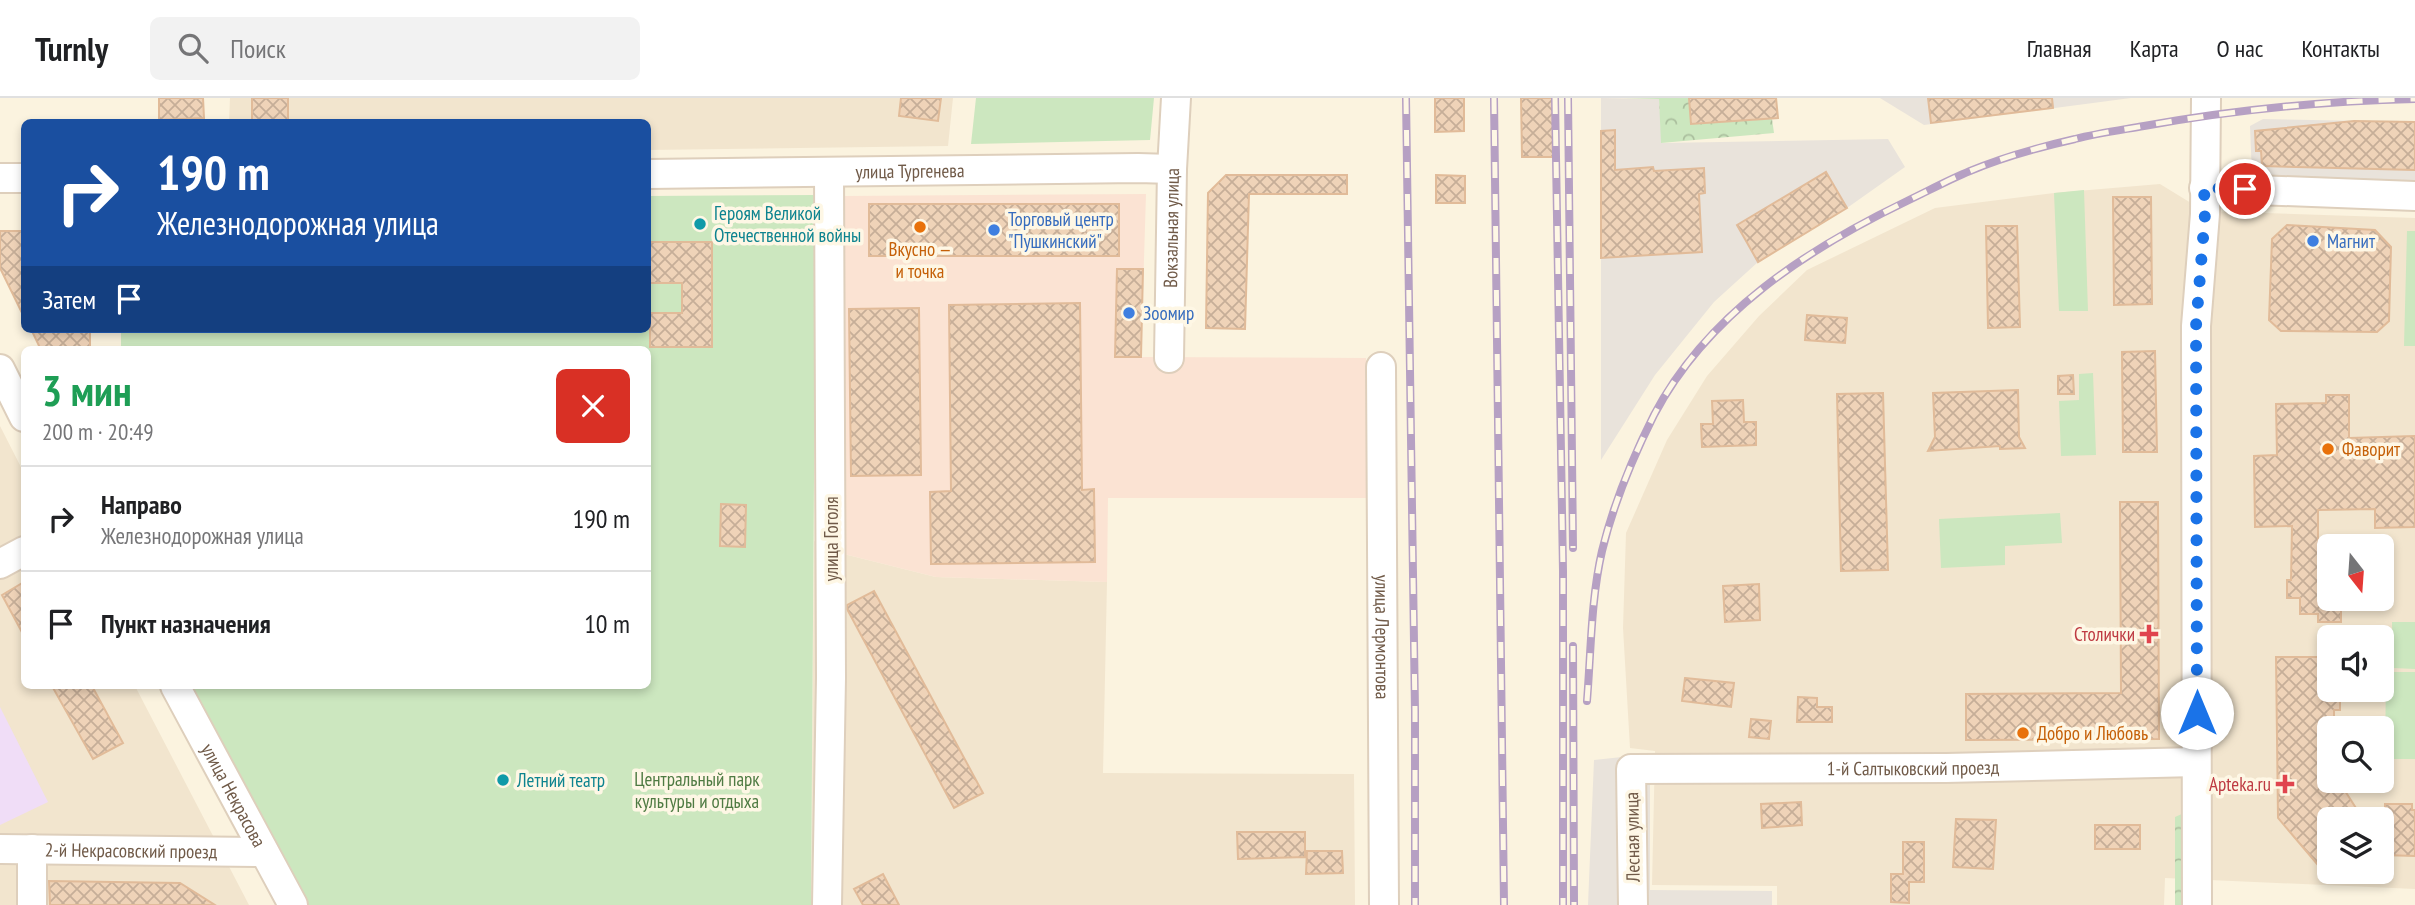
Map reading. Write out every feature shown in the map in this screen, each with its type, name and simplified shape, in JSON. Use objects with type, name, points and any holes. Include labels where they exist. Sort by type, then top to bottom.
[{"type":"street","name":"Вокзальная улица","points":[[1169,358],[1176,98]]},
{"type":"street","points":[[2197,905],[2196,326],[2205,214],[2206,98]]},
{"type":"street","name":"улица Тургенева","points":[[651,174],[1172,169]]},
{"type":"street","name":"улица Гоголя","points":[[827,905],[831,678],[830,172]]},
{"type":"street","points":[[0,178],[21,178]]},
{"type":"street","points":[[2204,188],[2415,195]]},
{"type":"street","name":"улица Лермонтова","points":[[1381,367],[1384,905]]},
{"type":"street","points":[[0,369],[21,411]]},
{"type":"street","points":[[0,564],[21,553]]},
{"type":"street","name":"улица Некрасова","points":[[177,689],[293,905]]},
{"type":"street","name":"1-й Салтыковский проезд","points":[[1631,769],[1946,768],[2196,762]]},
{"type":"street","name":"Лесная улица","points":[[1631,769],[1633,905]]},
{"type":"street","name":"2-й Некрасовский проезд","points":[[0,849],[264,852]]},
{"type":"street","points":[[32,849],[32,905]]},
{"type":"shaded area","points":[[230,98],[953,98],[948,146],[651,150],[651,119],[229,119]]},
{"type":"shaded area","points":[[1601,98],[1659,99],[1662,143],[1888,139],[1905,167],[1847,208],[1758,262],[1714,302],[1655,375],[1601,460]]},
{"type":"shaded area","points":[[1880,98],[2131,98],[1924,125]]},
{"type":"shaded area","points":[[2263,119],[2415,122],[2415,183],[2252,175],[2250,126]]},
{"type":"shaded area","points":[[2160,184],[2204,211],[2415,218],[2415,889],[2165,878],[2164,905],[1777,905],[1777,886],[1652,885],[1655,751],[1630,748],[1623,628],[1626,533],[1667,440],[1707,376],[1759,316],[1807,270],[1935,208],[2054,193]]},
{"type":"shaded area","points":[[1146,194],[1141,357],[1366,358],[1366,498],[1108,498],[1107,582],[936,577],[844,554],[844,196]]},
{"type":"shaded area","points":[[0,426],[21,467],[21,689],[137,689],[249,905],[0,905]]},
{"type":"shaded area","points":[[814,541],[844,554],[936,577],[1107,582],[1103,773],[1354,774],[1355,905],[811,905]]},
{"type":"shaded area","points":[[0,707],[48,802],[0,825]]},
{"type":"shaded area","points":[[1650,754],[1650,890],[1772,891],[1772,905],[1588,905],[1594,760]]},
{"type":"green space","points":[[976,98],[1154,98],[1150,140],[971,144]]},
{"type":"green space","points":[[1623,98],[1689,98],[1691,124],[1772,119],[1774,133],[1661,143],[1659,99]]},
{"type":"green space","points":[[2084,190],[2088,311],[2059,311],[2054,193]]},
{"type":"green space","name":"Центральный парк культуры и отдыха","points":[[816,195],[811,905],[301,905],[186,689],[651,689],[651,346],[121,346],[121,333],[651,333],[651,196]]},
{"type":"green space","points":[[2407,231],[2415,231],[2415,346],[2404,346]]},
{"type":"green space","points":[[2093,373],[2096,455],[2061,456],[2059,401],[2079,400],[2079,374]]},
{"type":"green space","points":[[2060,513],[2062,543],[2005,546],[2005,565],[1941,568],[1939,519]]},
{"type":"green space","points":[[2392,622],[2415,622],[2415,669],[2394,668]]},
{"type":"green space","points":[[2394,672],[2415,672],[2415,759],[2394,759],[2394,716],[2385,716],[2386,702],[2394,702]]},
{"type":"green space","points":[[2184,813],[2190,905],[2175,905],[2175,817]]},
{"type":"building","points":[[159,98],[203,98],[204,118],[159,119]]},
{"type":"building","points":[[252,98],[288,98],[288,119],[252,119]]},
{"type":"building","points":[[901,98],[941,98],[938,121],[899,116]]},
{"type":"building","points":[[1435,98],[1464,98],[1464,131],[1435,132]]},
{"type":"building","points":[[1521,98],[1554,98],[1554,157],[1522,157]]},
{"type":"building","points":[[1689,98],[1776,98],[1778,118],[1691,124]]},
{"type":"building","points":[[1928,98],[2052,98],[2053,108],[1931,123]]},
{"type":"building","points":[[2354,121],[2415,122],[2415,170],[2262,166],[2261,151],[2256,151],[2255,131]]},
{"type":"building","points":[[1615,130],[1615,170],[1653,167],[1654,171],[1704,168],[1705,193],[1699,194],[1702,252],[1601,258],[1601,131]]},
{"type":"building","points":[[1826,172],[1847,208],[1758,262],[1737,225]]},
{"type":"building","points":[[1226,175],[1347,175],[1347,194],[1249,194],[1245,329],[1206,328],[1208,193]]},
{"type":"building","points":[[1436,175],[1465,176],[1465,203],[1436,203]]},
{"type":"building","points":[[2113,197],[2151,197],[2152,304],[2114,305]]},
{"type":"building","name":"Торговый центр \"Пушкинский\"","points":[[869,204],[1119,204],[1119,256],[869,256]]},
{"type":"building","points":[[2287,225],[2375,230],[2391,247],[2389,321],[2377,332],[2281,331],[2269,320],[2272,239]]},
{"type":"building","points":[[1986,226],[2017,226],[2020,327],[1988,328]]},
{"type":"building","points":[[0,231],[21,231],[21,311],[0,268]]},
{"type":"building","points":[[651,242],[712,242],[712,347],[651,347],[651,313],[682,313],[682,283],[651,283]]},
{"type":"building","name":"Зоомир","points":[[1117,269],[1143,269],[1141,357],[1115,357]]},
{"type":"building","points":[[1080,303],[1082,490],[1094,489],[1095,562],[931,564],[930,492],[951,491],[949,305]]},
{"type":"building","points":[[919,308],[921,475],[851,476],[849,309]]},
{"type":"building","points":[[1807,315],[1847,318],[1845,343],[1805,340]]},
{"type":"building","points":[[33,333],[90,333],[90,346],[39,346]]},
{"type":"building","points":[[2155,351],[2157,452],[2123,452],[2122,352]]},
{"type":"building","points":[[2073,375],[2074,394],[2058,394],[2058,376]]},
{"type":"building","points":[[2018,390],[2019,437],[2025,448],[2000,449],[2000,446],[1928,451],[1935,437],[1933,393]]},
{"type":"building","points":[[1883,393],[1888,570],[1841,571],[1837,394]]},
{"type":"building","points":[[2326,395],[2349,395],[2349,438],[2415,436],[2415,527],[2375,528],[2375,509],[2318,510],[2317,611],[2341,611],[2341,622],[2318,622],[2318,614],[2300,614],[2300,598],[2287,598],[2287,580],[2291,580],[2292,526],[2255,527],[2254,456],[2277,455],[2276,404],[2326,403]]},
{"type":"building","points":[[1743,400],[1744,422],[1756,422],[1756,445],[1702,447],[1701,424],[1713,424],[1712,401]]},
{"type":"building","points":[[2120,502],[2158,502],[2159,739],[1966,740],[1966,694],[2121,693]]},
{"type":"building","points":[[721,504],[746,505],[745,547],[720,546]]},
{"type":"building","points":[[21,584],[21,630],[2,595]]},
{"type":"building","points":[[1759,584],[1760,620],[1725,622],[1723,586]]},
{"type":"building","points":[[874,591],[983,793],[954,808],[847,609],[847,605]]},
{"type":"building","points":[[2276,657],[2317,657],[2317,702],[2340,702],[2340,710],[2334,710],[2334,716],[2317,716],[2317,793],[2346,793],[2355,807],[2317,807],[2317,864],[2278,818]]},
{"type":"building","points":[[1685,678],[1734,683],[1731,707],[1682,701]]},
{"type":"building","points":[[54,689],[94,689],[123,743],[93,759]]},
{"type":"building","points":[[1798,697],[1817,698],[1817,707],[1832,707],[1832,722],[1797,722]]},
{"type":"building","points":[[1751,719],[1771,721],[1769,739],[1749,737]]},
{"type":"building","points":[[1801,802],[1802,825],[1762,828],[1761,804]]},
{"type":"building","points":[[2385,804],[2412,804],[2412,810],[2415,810],[2415,856],[2394,855],[2394,807],[2385,807]]},
{"type":"building","points":[[1956,819],[1996,820],[1993,869],[1953,867]]},
{"type":"building","points":[[2095,825],[2140,825],[2140,849],[2095,849]]},
{"type":"building","points":[[1237,832],[1305,832],[1305,857],[1238,859]]},
{"type":"building","points":[[1903,842],[1924,842],[1924,882],[1909,882],[1909,903],[1891,902],[1891,874],[1903,874]]},
{"type":"building","points":[[1307,851],[1342,851],[1343,873],[1306,874]]},
{"type":"building","points":[[883,874],[899,905],[863,905],[854,889]]},
{"type":"building","points":[[49,881],[180,883],[215,905],[50,905]]},
{"type":"railway","points":[[1406,98],[1415,711],[1415,905]]},
{"type":"railway","points":[[1494,98],[1504,905]]},
{"type":"railway","points":[[1555,98],[1563,571],[1563,905]]},
{"type":"railway","points":[[1568,98],[1573,548]]},
{"type":"railway","points":[[1587,701],[1598,569],[1618,499],[1646,431],[1676,379],[1702,346],[1763,288],[1797,263],[1833,240],[1946,182],[1983,166],[2035,149],[2101,133],[2211,115],[2313,104],[2415,99]]},
{"type":"railway","points":[[1573,646],[1574,905]]},
{"type":"place","name":"Героям Великой Отечественной войны","points":[[700,224]]},
{"type":"place","name":"Вкусно — и точка","points":[[920,227]]},
{"type":"place","name":"Торговый центр \"Пушкинский\"","points":[[994,230]]},
{"type":"place","name":"Магнит","points":[[2313,241]]},
{"type":"place","name":"Зоомир","points":[[1129,313]]},
{"type":"place","name":"Фаворит","points":[[2328,449]]},
{"type":"place","name":"Столички","points":[[2149,634]]},
{"type":"place","name":"Добро и Любовь","points":[[2023,733]]},
{"type":"place","name":"Летний театр","points":[[503,780]]},
{"type":"place","name":"Apteka.ru","points":[[2285,784]]},
{"type":"route","points":[[2197,713],[2196,326],[2205,214],[2204,188],[2245,189]]}]
